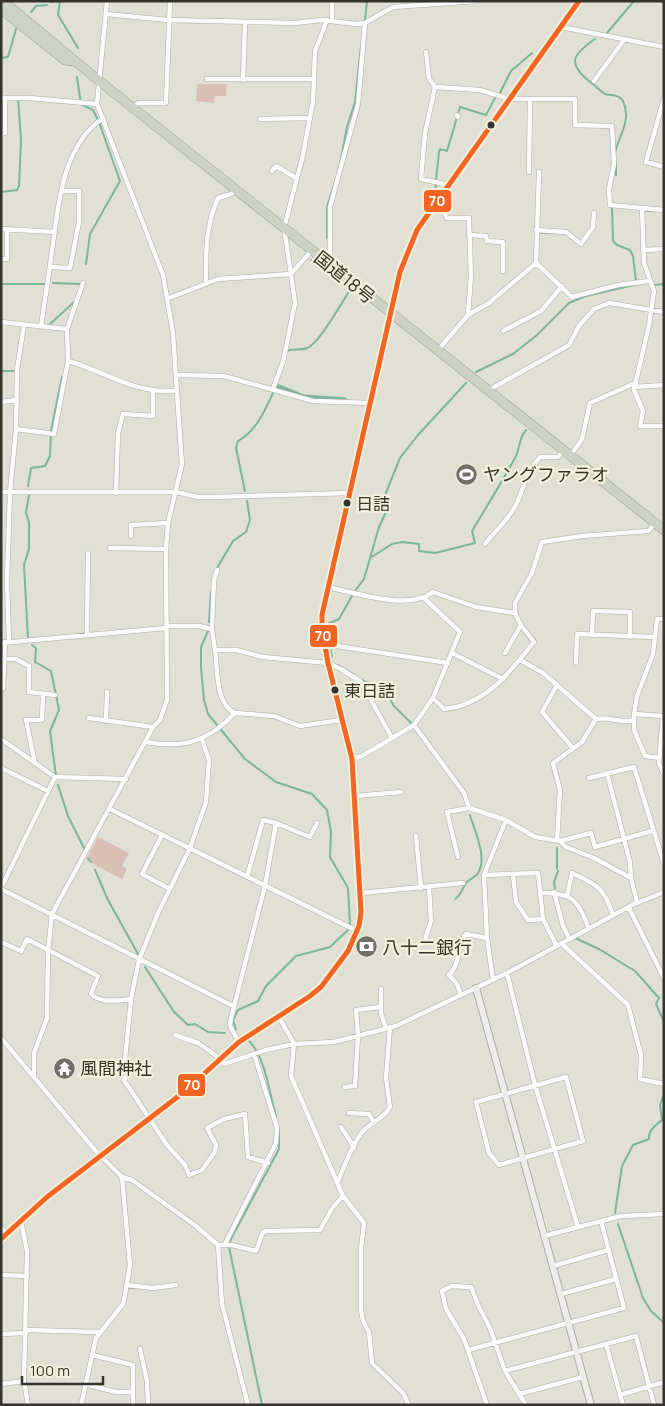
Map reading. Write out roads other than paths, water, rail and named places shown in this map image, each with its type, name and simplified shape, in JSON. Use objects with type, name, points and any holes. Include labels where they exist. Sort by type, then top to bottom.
[{"type":"highway","name":"国道18号","points":[[3,1],[98,80],[664,530]]},
{"type":"highway","points":[[8,1],[30,20],[32,24]]},
{"type":"highway","name":"国道18号","points":[[1,7],[70,61],[98,80]]},
{"type":"main road","points":[[3,1237],[20,1220],[184,1092],[239,1042],[279,1017],[321,986],[348,951],[361,893],[355,796],[352,759],[328,664],[324,644],[322,615],[390,313],[406,253],[417,230],[579,1]]},
{"type":"street","points":[[34,1077],[34,1053],[47,1018],[48,951],[52,914],[153,727],[160,720],[167,700],[166,549],[168,523],[182,464],[176,375],[169,298],[154,250],[97,104],[106,1]]},
{"type":"street","points":[[133,108],[138,102],[166,103],[170,1]]},
{"type":"street","points":[[273,389],[283,362],[295,303],[284,228],[309,118],[315,52],[330,20],[332,1]]},
{"type":"street","points":[[385,1],[388,8]]},
{"type":"street","points":[[106,14],[168,20],[244,23],[294,23],[330,20],[356,24],[366,23],[388,8],[477,1]]},
{"type":"street","points":[[243,80],[244,23]]},
{"type":"street","points":[[328,263],[330,256],[330,208],[358,104],[366,23]]},
{"type":"street","points":[[561,27],[664,47]]},
{"type":"street","points":[[594,81],[624,40]]},
{"type":"street","points":[[426,52],[429,78],[434,87],[425,133],[421,179],[450,185]]},
{"type":"street","points":[[207,79],[314,79]]},
{"type":"street","points":[[434,87],[480,90],[510,99],[575,99],[575,125],[612,126],[614,172],[610,205],[664,210]]},
{"type":"street","points":[[664,98],[646,162],[664,167]]},
{"type":"street","points":[[5,133],[3,99],[39,99],[97,104]]},
{"type":"street","points":[[529,172],[530,100]]},
{"type":"street","points":[[41,327],[62,191],[76,148],[94,124],[103,118]]},
{"type":"street","points":[[260,119],[309,118]]},
{"type":"street","points":[[272,171],[276,166],[296,178]]},
{"type":"street","points":[[539,172],[536,263],[572,297],[648,281]]},
{"type":"street","points":[[206,284],[206,240],[210,218],[218,198],[231,194],[236,190]]},
{"type":"street","points":[[50,267],[70,268],[79,222],[78,191],[62,191]]},
{"type":"street","points":[[435,207],[442,210],[447,218],[469,218],[471,276],[468,315]]},
{"type":"street","points":[[642,208],[643,250],[648,281],[654,291],[648,331],[634,385],[643,411],[640,426],[664,426]]},
{"type":"street","points":[[536,230],[566,232],[581,244],[594,227],[594,214]]},
{"type":"street","points":[[1,229],[55,232]]},
{"type":"street","points":[[1,260],[7,259],[7,229]]},
{"type":"street","points":[[469,235],[486,236],[487,241],[503,242],[504,270]]},
{"type":"street","points":[[643,250],[664,249]]},
{"type":"street","points":[[169,298],[218,279],[291,274],[312,250]]},
{"type":"street","points":[[438,350],[468,315],[489,303],[536,263]]},
{"type":"street","points":[[16,429],[54,434],[68,361],[67,329],[83,283]]},
{"type":"street","points":[[503,331],[541,311],[562,286]]},
{"type":"street","points":[[488,390],[569,345],[579,326],[594,309],[609,303],[664,312]]},
{"type":"street","points":[[1,322],[67,329]]},
{"type":"street","points":[[1,689],[3,689],[10,492],[16,429],[18,370],[24,325]]},
{"type":"street","points":[[68,361],[93,367],[109,377],[153,390],[177,391]]},
{"type":"street","points":[[176,375],[224,376],[273,389],[292,397],[313,401],[371,403]]},
{"type":"street","points":[[570,455],[582,439],[590,403],[634,385],[664,385]]},
{"type":"street","points":[[116,493],[118,434],[123,414],[152,416],[153,390]]},
{"type":"street","points":[[1,402],[17,400]]},
{"type":"street","points":[[485,544],[517,503],[524,479],[535,462],[540,457],[558,457],[560,455]]},
{"type":"street","points":[[1,492],[176,492],[198,497],[350,493]]},
{"type":"street","points":[[130,536],[130,526],[168,523]]},
{"type":"street","points":[[433,698],[444,709],[454,708],[490,692],[534,642],[521,625],[515,612],[515,603],[532,573],[542,542],[582,536],[648,531],[656,523]]},
{"type":"street","points":[[1,548],[9,548]]},
{"type":"street","points":[[110,548],[166,549]]},
{"type":"street","points":[[87,634],[88,553]]},
{"type":"street","points":[[217,570],[214,580],[212,629],[222,700],[227,709],[235,713],[274,716],[300,726],[341,720]]},
{"type":"street","points":[[1,581],[7,581]]},
{"type":"street","points":[[328,587],[393,601],[425,599],[433,592],[476,607],[515,612]]},
{"type":"street","points":[[352,759],[362,756],[414,725],[433,698],[460,632],[425,599]]},
{"type":"street","points":[[592,635],[593,611],[630,612],[630,637]]},
{"type":"street","points":[[659,758],[645,756],[634,730],[634,717],[637,696],[653,654],[657,619],[664,619]]},
{"type":"street","points":[[506,653],[521,625]]},
{"type":"street","points":[[5,642],[166,627],[199,626],[212,629]]},
{"type":"street","points":[[576,663],[577,634],[654,637]]},
{"type":"street","points":[[324,644],[448,663]]},
{"type":"street","points":[[215,650],[236,650],[263,658],[328,664],[361,682],[392,738]]},
{"type":"street","points":[[452,653],[503,679]]},
{"type":"street","points":[[4,659],[16,659],[29,666],[29,692],[55,695]]},
{"type":"street","points":[[520,660],[543,673],[596,719],[609,717],[629,722],[634,717],[662,716],[659,758],[664,774]]},
{"type":"street","points":[[557,685],[542,712],[572,747]]},
{"type":"street","points":[[106,692],[106,721]]},
{"type":"street","points":[[35,763],[26,720],[42,720],[43,694]]},
{"type":"street","points":[[146,742],[165,745],[202,739],[220,728],[235,713]]},
{"type":"street","points":[[89,718],[153,727]]},
{"type":"street","points":[[558,841],[560,790],[553,763],[572,747],[582,742],[596,719]]},
{"type":"street","points":[[414,725],[464,793],[468,808]]},
{"type":"street","points":[[1,739],[55,777],[126,779]]},
{"type":"street","points":[[202,739],[209,760],[209,782],[206,802],[190,848],[139,960],[131,999],[125,1059],[127,1075],[124,1080],[151,1118],[167,1145],[185,1165],[189,1175],[202,1170],[215,1152],[216,1145],[208,1128],[224,1120],[245,1114],[248,1157],[268,1163]]},
{"type":"street","points":[[589,778],[634,767],[664,864]]},
{"type":"street","points":[[1,768],[48,791]]},
{"type":"street","points":[[606,773],[624,839],[637,902]]},
{"type":"street","points":[[55,777],[1,888],[139,960],[233,1006]]},
{"type":"street","points":[[355,796],[400,792]]},
{"type":"street","points":[[458,856],[447,812],[468,808],[506,820],[535,837],[558,841],[591,833],[595,847],[652,830]]},
{"type":"street","points":[[110,809],[352,929]]},
{"type":"street","points":[[247,877],[263,820],[276,823],[310,837],[317,823]]},
{"type":"street","points":[[493,980],[487,938],[484,875],[506,820]]},
{"type":"street","points":[[239,1042],[230,1026],[233,1006],[265,886],[276,823]]},
{"type":"street","points":[[162,835],[142,874],[170,889]]},
{"type":"street","points":[[416,836],[421,888]]},
{"type":"street","points":[[558,841],[566,847],[594,858],[631,878]]},
{"type":"street","points":[[484,875],[538,873],[543,919],[556,945]]},
{"type":"street","points":[[566,896],[572,873],[590,882],[606,895],[613,915]]},
{"type":"street","points":[[513,875],[516,902],[528,920],[543,919]]},
{"type":"street","points":[[361,893],[463,883]]},
{"type":"street","points":[[425,940],[430,920],[430,887]]},
{"type":"street","points":[[541,893],[554,892],[566,896],[581,908],[588,927]]},
{"type":"street","points":[[554,892],[563,926],[569,938]]},
{"type":"street","points":[[175,1035],[198,1043],[224,1064],[256,1053],[294,1044],[334,1042],[388,1028],[493,980],[588,927],[629,908],[637,902],[664,892]]},
{"type":"street","points":[[629,908],[664,978]]},
{"type":"street","points":[[461,995],[457,984],[449,975],[455,970],[462,939],[466,934],[487,938]]},
{"type":"street","points":[[1,942],[20,951],[27,939],[98,976],[91,994],[94,998],[101,1001],[131,999]]},
{"type":"street","points":[[562,943],[628,1005],[641,1055],[640,1079],[664,1084]]},
{"type":"street","points":[[507,973],[535,1084],[578,1227]]},
{"type":"street","points":[[476,988],[507,1094],[577,1353],[588,1404]]},
{"type":"street","points":[[338,1182],[362,1131],[373,1120],[385,1114],[390,1107],[386,1078],[388,1028],[380,1007],[381,989]]},
{"type":"street","points":[[345,1087],[355,1086],[358,1036],[356,1010],[380,1007]]},
{"type":"street","points":[[279,1017],[294,1044],[291,1076],[343,1196],[364,1223],[361,1248],[361,1310],[363,1321],[369,1332],[372,1363],[403,1393],[409,1405]]},
{"type":"street","points":[[1,1038],[101,1156],[122,1177],[132,1180],[196,1226],[218,1245],[228,1245],[256,1251],[263,1232],[320,1230],[333,1207],[343,1196]]},
{"type":"street","points":[[228,1245],[276,1143],[277,1128],[256,1053]]},
{"type":"street","points":[[566,1077],[583,1141],[499,1165],[489,1153],[476,1102],[535,1084],[566,1077]]},
{"type":"street","points":[[349,1113],[369,1114],[373,1120]]},
{"type":"street","points":[[341,1126],[354,1147]]},
{"type":"street","points":[[81,1405],[99,1332],[123,1304],[127,1285],[130,1265],[129,1243],[122,1177]]},
{"type":"street","points":[[544,1236],[621,1216],[664,1214]]},
{"type":"street","points":[[20,1220],[27,1251],[24,1381],[28,1405]]},
{"type":"street","points":[[468,1350],[624,1308],[601,1221]]},
{"type":"street","points":[[1,1227],[3,1237]]},
{"type":"street","points":[[218,1245],[222,1304],[248,1405]]},
{"type":"street","points":[[553,1266],[608,1250]]},
{"type":"street","points":[[1,1275],[27,1276]]},
{"type":"street","points":[[561,1294],[616,1279]]},
{"type":"street","points":[[127,1285],[152,1288],[176,1285]]},
{"type":"street","points":[[487,1405],[468,1350],[443,1300],[442,1291],[451,1286],[472,1287],[505,1371],[526,1405]]},
{"type":"street","points":[[1,1334],[99,1332]]},
{"type":"street","points":[[505,1371],[636,1336],[654,1405]]},
{"type":"street","points":[[606,1344],[623,1405]]},
{"type":"street","points":[[140,1349],[147,1381],[148,1405]]},
{"type":"street","points":[[92,1355],[133,1365],[132,1405]]},
{"type":"street","points":[[519,1394],[583,1377]]},
{"type":"street","points":[[1,1384],[24,1381]]},
{"type":"street","points":[[620,1395],[664,1382]]},
{"type":"street","points":[[85,1384],[116,1392],[133,1392]]},
{"type":"waterway","points":[[60,1],[58,15],[78,48]]},
{"type":"waterway","points":[[365,20],[367,1]]},
{"type":"waterway","points":[[607,33],[634,1]]},
{"type":"waterway","points":[[31,12],[36,6],[47,5]]},
{"type":"waterway","points":[[1,58],[8,57],[16,29]]},
{"type":"waterway","points":[[595,39],[581,50],[575,59],[575,64],[578,70],[603,93],[617,96],[623,101],[626,115],[615,153]]},
{"type":"waterway","points":[[340,164],[347,127],[355,102],[361,46]]},
{"type":"waterway","points":[[500,93],[511,71],[532,53]]},
{"type":"waterway","points":[[77,77],[81,104],[93,110],[98,120]]},
{"type":"waterway","points":[[1,192],[17,190],[19,186],[21,140],[18,98]]},
{"type":"waterway","points":[[436,180],[439,152],[440,149],[447,151],[460,107],[486,115],[495,98]]},
{"type":"waterway","points":[[86,264],[90,234],[120,181],[99,122]]},
{"type":"waterway","points":[[616,162],[616,175]]},
{"type":"waterway","points":[[327,238],[327,207],[336,178]]},
{"type":"waterway","points":[[434,198],[436,184]]},
{"type":"waterway","points":[[612,207],[613,241],[617,245],[630,250],[633,256],[636,281]]},
{"type":"waterway","points":[[287,351],[305,349],[312,345],[324,331],[350,290],[311,260]]},
{"type":"waterway","points":[[53,283],[81,284]]},
{"type":"waterway","points":[[1,284],[44,284]]},
{"type":"waterway","points":[[654,285],[664,284]]},
{"type":"waterway","points":[[476,372],[513,354],[537,335],[569,303],[586,296],[634,285]]},
{"type":"waterway","points":[[49,325],[74,302]]},
{"type":"waterway","points":[[1,371],[14,371]]},
{"type":"waterway","points":[[28,486],[31,468],[45,466],[50,456],[51,431],[62,377]]},
{"type":"waterway","points":[[355,591],[364,579],[379,527],[385,514],[385,495],[400,458],[418,435],[466,383]]},
{"type":"waterway","points":[[276,386],[303,397],[344,400]]},
{"type":"waterway","points":[[245,491],[236,448],[238,441],[245,437],[255,426],[273,393]]},
{"type":"waterway","points":[[370,558],[392,544],[402,542],[419,544],[419,551],[435,553],[475,543],[472,531],[516,456],[526,430]]},
{"type":"waterway","points":[[28,639],[24,565],[29,549],[29,522],[26,513],[29,495]]},
{"type":"waterway","points":[[217,568],[233,541],[246,532],[250,520],[247,501]]},
{"type":"waterway","points":[[209,622],[211,592]]},
{"type":"waterway","points":[[329,642],[325,625],[339,619],[353,594]]},
{"type":"waterway","points":[[208,631],[201,647],[204,700],[208,714],[245,759],[276,782],[312,794],[327,810],[331,832],[330,857],[348,888],[350,925],[347,931],[330,947],[296,956],[266,986],[258,1001],[238,1010],[233,1020],[236,1029]]},
{"type":"waterway","points":[[32,645],[36,648],[35,662],[51,671],[59,710],[50,731],[56,776]]},
{"type":"waterway","points":[[330,648],[332,657]]},
{"type":"waterway","points":[[338,665],[353,674]]},
{"type":"waterway","points":[[361,680],[387,690],[393,705],[412,724]]},
{"type":"waterway","points":[[58,785],[68,816],[85,850]]},
{"type":"waterway","points":[[455,899],[466,883],[477,874],[481,867],[481,852],[470,815]]},
{"type":"waterway","points":[[557,848],[557,869]]},
{"type":"waterway","points":[[88,858],[91,862]]},
{"type":"waterway","points":[[95,870],[108,900],[138,954]]},
{"type":"waterway","points":[[555,889],[554,882],[558,871]]},
{"type":"waterway","points":[[575,938],[599,949],[635,971],[659,998],[656,1004],[664,1022]]},
{"type":"waterway","points":[[145,967],[174,1012],[188,1025],[195,1024],[208,1032],[225,1033]]},
{"type":"waterway","points":[[249,1041],[255,1048],[263,1066],[276,1116]]},
{"type":"waterway","points":[[615,1213],[622,1166],[633,1145],[649,1139],[651,1130],[662,1120],[660,1105],[664,1094]]},
{"type":"waterway","points":[[262,1405],[229,1247],[231,1239],[279,1149],[279,1128]]},
{"type":"waterway","points":[[618,1224],[643,1298],[651,1311],[664,1323]]},
{"type":"place","name":"ヤングファラオ","points":[[467,474]]},
{"type":"place","name":"日詰","points":[[347,503]]},
{"type":"place","name":"東日詰","points":[[335,690]]},
{"type":"place","name":"八十二銀行","points":[[366,947]]},
{"type":"place","name":"風間神社","points":[[64,1068]]}]
